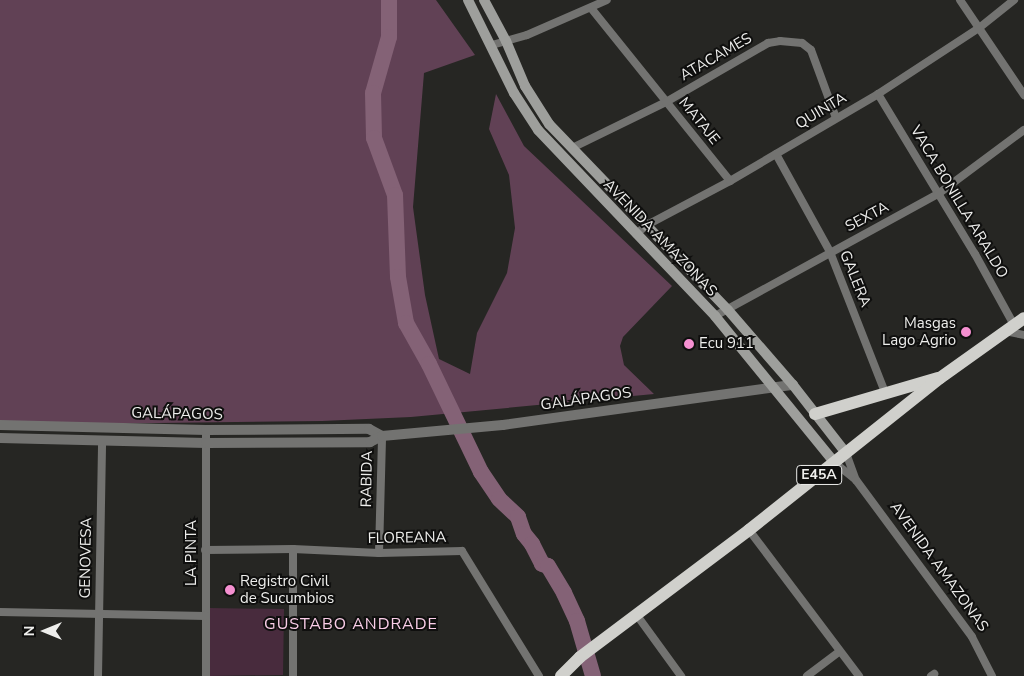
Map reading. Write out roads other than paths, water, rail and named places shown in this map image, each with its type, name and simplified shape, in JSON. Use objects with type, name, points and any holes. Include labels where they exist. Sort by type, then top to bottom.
[{"type":"highway","name":"E45A","points":[[561,676],[580,657],[749,530],[940,378],[1014,325]]},
{"type":"highway","points":[[815,414],[885,392],[940,378]]},
{"type":"main road","name":"AVENIDA AMAZONAS","points":[[468,0],[492,45],[514,93],[538,130],[715,316],[835,463]]},
{"type":"main road","name":"AVENIDA AMAZONAS","points":[[484,0],[506,42],[525,86],[549,124],[728,310],[793,385],[846,453]]},
{"type":"street","points":[[492,45],[506,42],[607,0]]},
{"type":"street","points":[[960,0],[1024,95]]},
{"type":"street","name":"QUINTA","points":[[636,234],[647,225],[730,181],[878,94],[979,28],[1014,0]]},
{"type":"street","name":"MATAJE","points":[[591,8],[730,181]]},
{"type":"street","name":"ATACAMES","points":[[572,148],[666,102],[768,43],[791,41],[802,43],[811,50],[836,118]]},
{"type":"street","name":"VACA BONILLA ARALDO","points":[[878,94],[975,254],[1014,325]]},
{"type":"street","name":"SEXTA","points":[[715,316],[938,194],[1024,130]]},
{"type":"street","name":"GALERA","points":[[776,154],[830,252],[885,392]]},
{"type":"street","points":[[1014,325],[1024,335]]},
{"type":"street","name":"GALÁPAGOS","points":[[0,438],[206,444],[370,442],[382,436],[499,425],[775,389],[793,385]]},
{"type":"street","name":"GALÁPAGOS","points":[[0,425],[206,430],[369,429],[382,436]]},
{"type":"street","name":"LA PINTA","points":[[206,430],[206,676]]},
{"type":"street","name":"RABIDA","points":[[379,553],[382,436]]},
{"type":"street","name":"GENOVESA","points":[[98,676],[102,440]]},
{"type":"street","name":"AVENIDA AMAZONAS","points":[[846,453],[856,480]]},
{"type":"street","name":"AVENIDA AMAZONAS","points":[[835,463],[856,480],[972,637],[992,676]]},
{"type":"street","points":[[749,530],[792,585],[839,652],[859,676]]},
{"type":"street","points":[[293,549],[293,676]]},
{"type":"street","name":"FLOREANA","points":[[205,550],[293,549],[379,553],[462,551],[539,676]]},
{"type":"street","points":[[0,612],[206,616]]},
{"type":"street","points":[[636,614],[681,676]]},
{"type":"street","points":[[807,676],[839,652]]},
{"type":"waterway","points":[[389,0],[389,37],[373,93],[374,138],[395,195],[398,277],[406,323],[429,364],[481,472],[499,499],[518,517],[524,534],[532,544],[542,564],[548,566],[564,593],[577,621],[593,676]]},
{"type":"place","name":"Masgas Lago Agrio","points":[[966,332]]},
{"type":"place","name":"Ecu 911","points":[[689,344]]},
{"type":"place","name":"Registro Civil de Sucumbios","points":[[230,590]]},
{"type":"district","name":"GUSTABO ANDRADE","points":[[351,624]]}]
